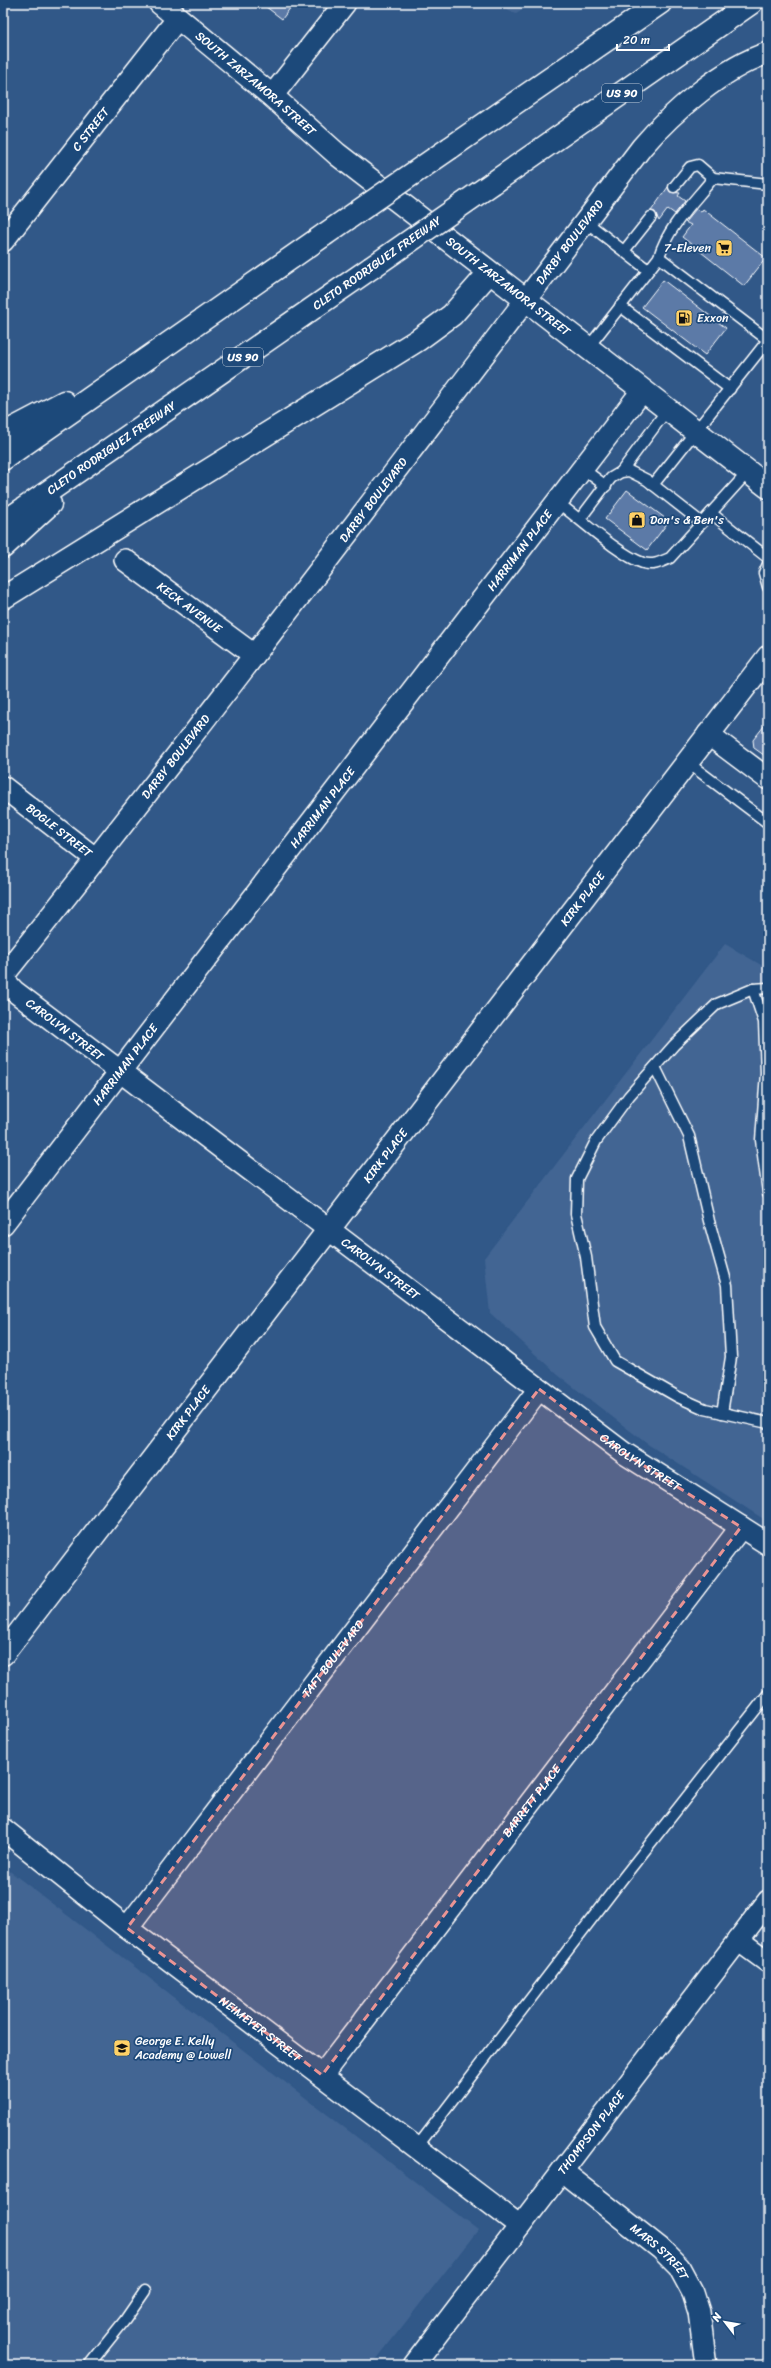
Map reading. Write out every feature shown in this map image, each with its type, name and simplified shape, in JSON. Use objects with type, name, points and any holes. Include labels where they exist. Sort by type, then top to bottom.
[{"type":"main road","name":"SOUTH ZARZAMORA STREET","points":[[160,3],[272,96],[337,154],[587,349],[768,487]]},
{"type":"main road","points":[[3,459],[660,3]]},
{"type":"main road","name":"CLETO RODRIGUEZ FREEWAY","points":[[3,523],[751,3]]},
{"type":"main road","points":[[3,598],[418,340],[452,315],[489,273]]},
{"type":"main road","points":[[3,434],[135,366]]},
{"type":"main road","points":[[3,547],[115,446]]},
{"type":"main road","name":"KIRK PLACE","points":[[3,1654],[768,657]]},
{"type":"street","points":[[272,96],[345,3]]},
{"type":"street","name":"C STREET","points":[[3,240],[178,18]]},
{"type":"street","name":"DARBY BOULEVARD","points":[[3,976],[254,655],[586,221],[663,123],[681,106],[749,59],[768,53]]},
{"type":"street","name":"HARRIMAN PLACE","points":[[3,1224],[642,391]]},
{"type":"street","name":"KECK AVENUE","points":[[125,560],[254,655]]},
{"type":"street","points":[[708,734],[768,779]]},
{"type":"street","name":"BOGLE STREET","points":[[3,787],[96,859]]},
{"type":"street","name":"CAROLYN STREET","points":[[3,979],[14,991],[624,1453],[768,1544]]},
{"type":"street","name":"TAFT BOULEVARD","points":[[127,1928],[539,1389]]},
{"type":"street","name":"BARRETT PLACE","points":[[322,2075],[741,1527]]},
{"type":"street","name":"NEIMEYER STREET","points":[[3,1829],[127,1928],[520,2226]]},
{"type":"street","name":"THOMPSON PLACE","points":[[414,2365],[768,1901]]},
{"type":"street","points":[[738,1940],[768,1962]]},
{"type":"street","name":"MARS STREET","points":[[562,2171],[661,2249],[679,2267],[693,2292],[699,2312],[706,2365]]},
{"type":"lane","points":[[674,187],[690,167],[698,165],[713,178],[768,184]]},
{"type":"lane","points":[[587,349],[659,257],[663,242],[670,231],[713,178]]},
{"type":"lane","points":[[624,251],[651,216]]},
{"type":"lane","points":[[586,221],[648,270]]},
{"type":"lane","points":[[654,485],[768,340],[659,257]]},
{"type":"lane","points":[[620,306],[730,389]]},
{"type":"lane","points":[[580,519],[611,478],[621,472],[667,410]]},
{"type":"lane","points":[[583,469],[606,486]]},
{"type":"lane","points":[[621,472],[629,471],[639,474],[702,523]]},
{"type":"lane","points":[[557,502],[629,556],[644,563],[658,563],[670,558],[748,472]]},
{"type":"lane","points":[[711,513],[768,558]]},
{"type":"lane","points":[[768,564],[764,573],[768,587]]},
{"type":"lane","points":[[687,762],[768,822]]},
{"type":"lane","points":[[768,988],[753,989],[717,1004],[655,1067],[629,1096],[596,1141],[577,1179],[576,1214],[586,1257],[595,1326],[615,1361],[678,1397],[705,1409],[768,1424]]},
{"type":"lane","points":[[753,989],[764,1022],[766,1073],[761,1140],[768,1193]]},
{"type":"lane","points":[[655,1067],[689,1136],[709,1221],[727,1285],[731,1358],[722,1413]]},
{"type":"lane","points":[[417,2147],[623,1878],[768,1694]]},
{"type":"lane","points":[[89,2365],[125,2320],[145,2291]]},
{"type":"highlighted area","points":[[539,1389],[624,1453],[741,1527],[322,2075],[127,1928]]},
{"type":"shaded area","points":[[501,3],[533,3],[516,14],[502,6]]},
{"type":"shaded area","points":[[725,944],[768,969],[768,1522],[646,1443],[558,1375],[490,1313],[484,1258]]},
{"type":"shaded area","name":"George E. Kelly Academy @ Lowell","points":[[3,1866],[478,2230],[372,2365],[3,2365]]},
{"type":"building","points":[[261,3],[294,3],[282,19]]},
{"type":"building","points":[[668,187],[670,192],[680,193],[678,196],[685,201],[675,214],[668,209],[659,221],[655,212],[651,211]]},
{"type":"building","name":"7-Eleven","points":[[696,209],[701,212],[703,209],[766,258],[744,286],[682,237],[691,225],[685,222]]},
{"type":"building","name":"Exxon","points":[[663,280],[726,328],[705,355],[642,307]]},
{"type":"building","name":"Don's & Ben's","points":[[627,490],[669,521],[647,550],[605,519]]},
{"type":"building","points":[[768,721],[768,758],[754,748],[753,740]]},
{"type":"place","name":"7-Eleven","points":[[724,248]]},
{"type":"place","name":"Exxon","points":[[684,318]]},
{"type":"place","name":"Don's & Ben's","points":[[637,520]]},
{"type":"place","name":"George E. Kelly Academy @ Lowell","points":[[122,2048]]}]
